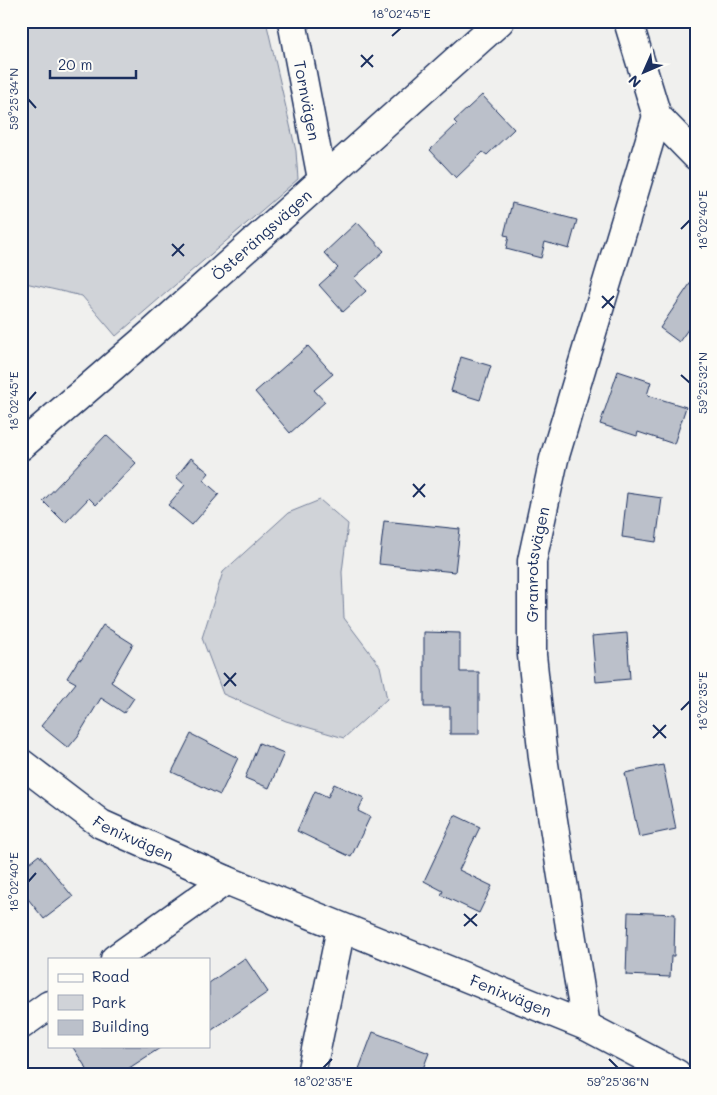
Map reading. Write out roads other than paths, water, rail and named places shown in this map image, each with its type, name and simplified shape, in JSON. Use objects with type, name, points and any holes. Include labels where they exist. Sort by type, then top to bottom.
[{"type":"street","name":"Tornvägen","points":[[292,21],[322,179]]},
{"type":"street","name":"Österängsvägen","points":[[21,446],[146,338],[500,21]]},
{"type":"street","points":[[628,21],[657,116],[696,156]]},
{"type":"street","name":"Granrotsvägen","points":[[586,1026],[543,758],[532,654],[532,562],[554,459],[657,116]]},
{"type":"street","name":"Fenixvägen","points":[[21,764],[101,824],[226,880],[341,928],[586,1026],[677,1074]]},
{"type":"street","points":[[116,958],[226,880]]},
{"type":"street","points":[[311,1074],[341,928]]},
{"type":"street","points":[[21,1025],[48,1006]]}]
